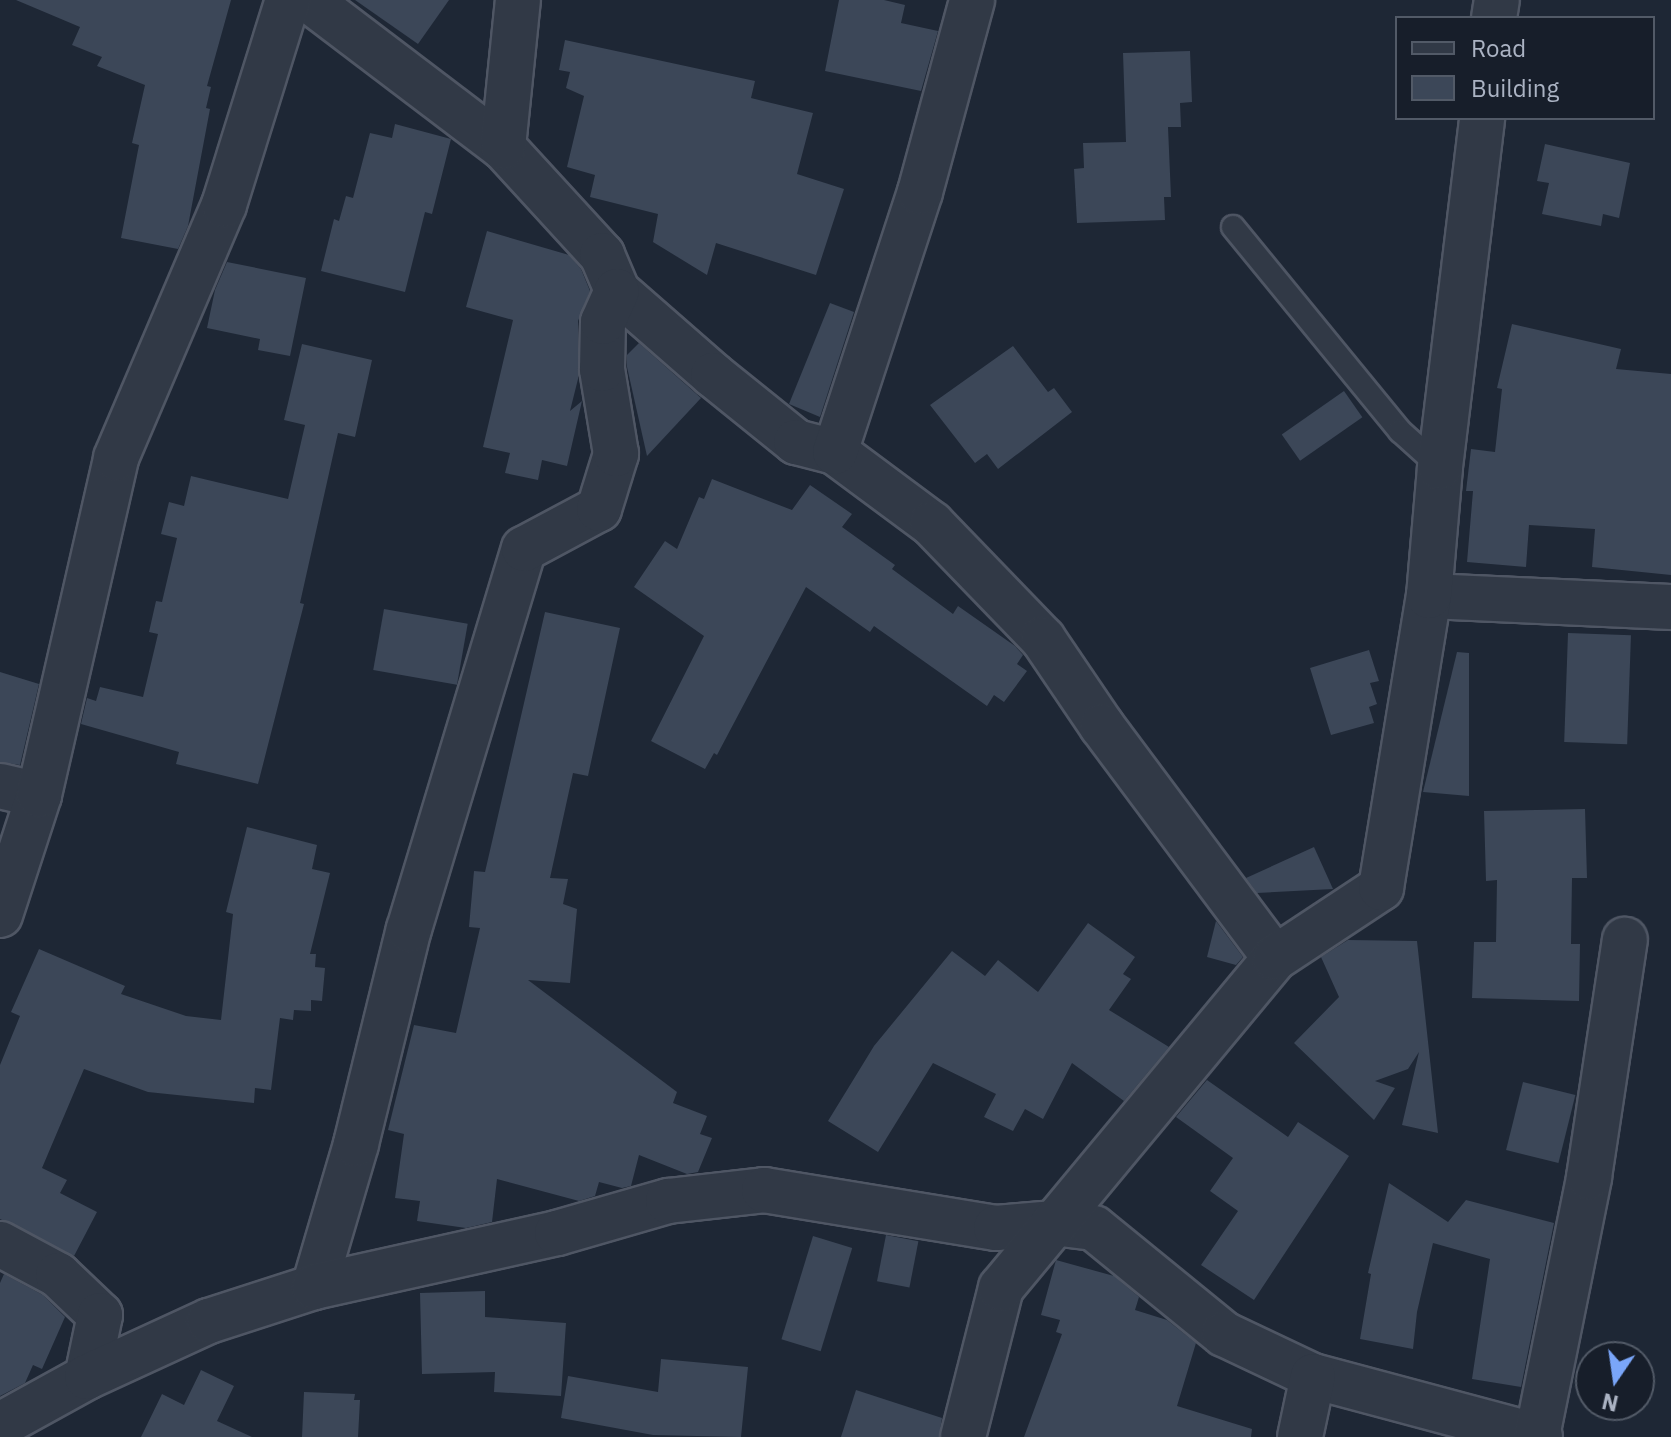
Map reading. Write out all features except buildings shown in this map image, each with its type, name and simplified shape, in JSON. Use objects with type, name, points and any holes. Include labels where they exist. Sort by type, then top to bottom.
[{"type":"street","points":[[0,915],[19,790],[116,458],[224,205],[288,0]]},
{"type":"street","points":[[309,0],[503,147],[602,255],[617,291],[796,442],[835,452],[932,524],[1043,639],[1102,726],[1275,958]]},
{"type":"street","points":[[503,147],[518,0]]},
{"type":"street","points":[[835,452],[920,192],[972,0]]},
{"type":"street","points":[[963,1437],[1001,1288],[1275,958],[1381,888],[1429,596],[1440,467],[1482,120]]},
{"type":"street","points":[[314,1287],[356,1144],[409,929],[524,549],[599,509],[616,454],[602,369],[603,322],[617,291]]},
{"type":"street","points":[[1429,596],[1671,607]]},
{"type":"street","points":[[0,1425],[87,1377],[209,1321],[314,1287],[557,1233],[668,1201],[764,1190],[996,1228],[1053,1223],[1094,1228],[1224,1334],[1313,1376],[1538,1436],[1589,1177],[1625,940]]},
{"type":"street","points":[[0,1244],[58,1275],[100,1315],[87,1377]]},
{"type":"street","points":[[1300,1437],[1313,1376]]},
{"type":"lane","points":[[1233,227],[1400,431],[1440,467]]}]
